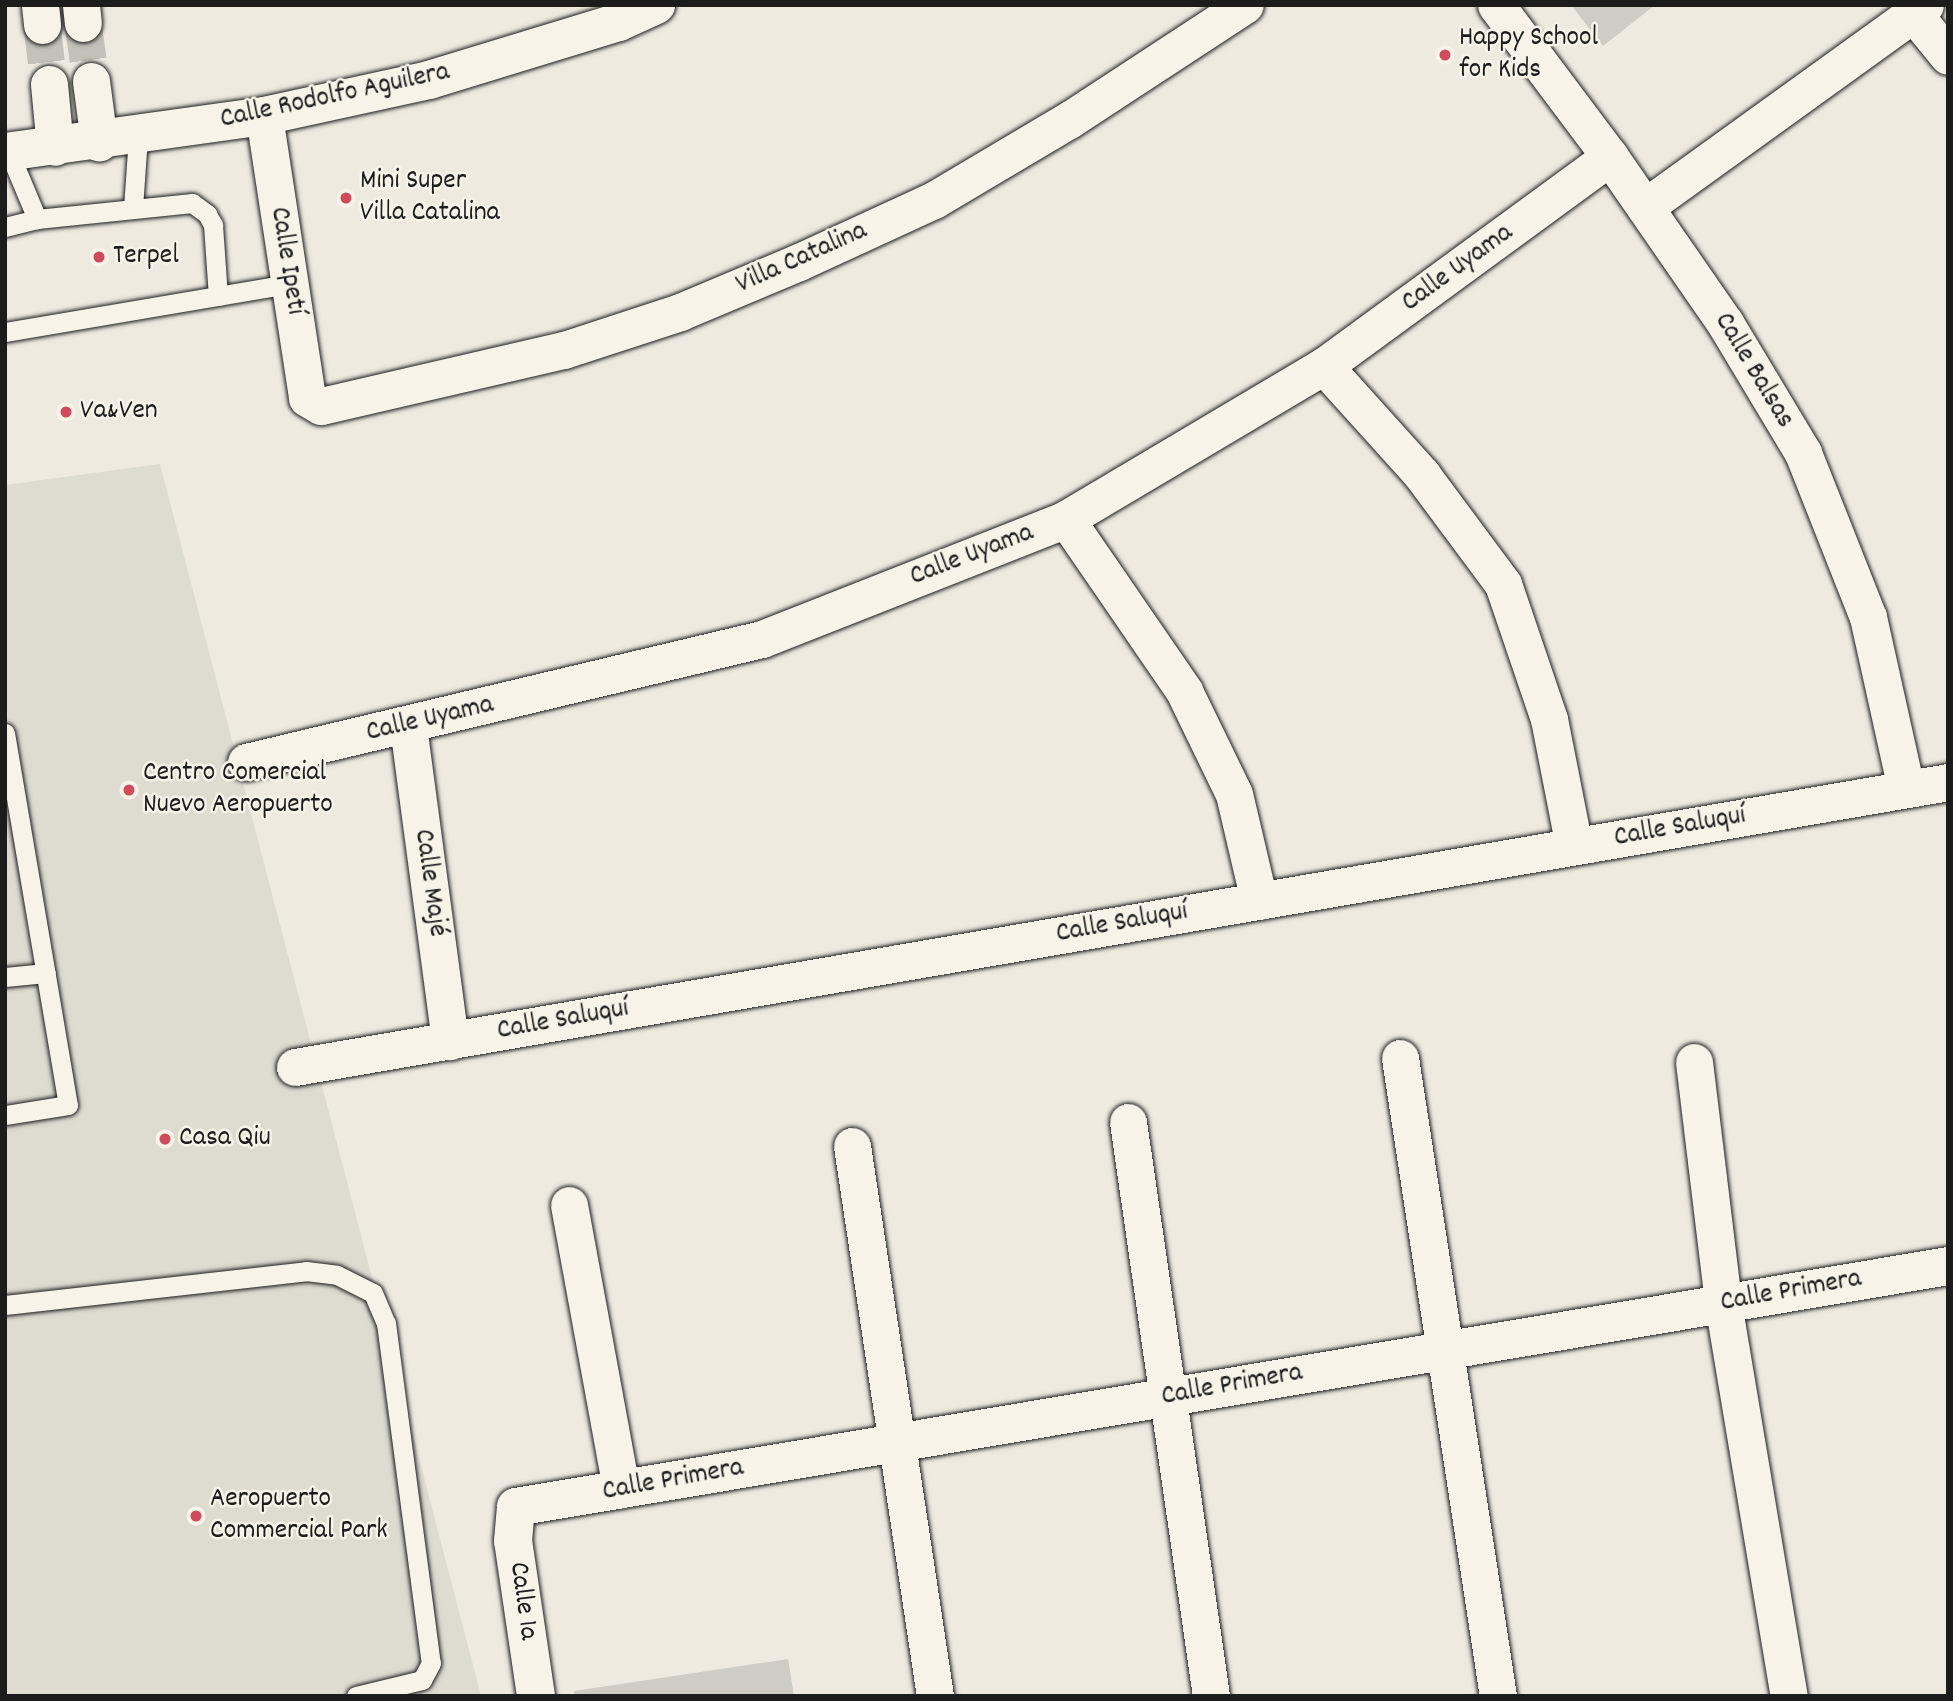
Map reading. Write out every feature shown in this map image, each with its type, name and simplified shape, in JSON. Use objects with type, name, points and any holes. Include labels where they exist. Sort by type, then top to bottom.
[{"type":"street","name":"Calle Rodolfo Aguilera","points":[[7,152],[99,142],[264,116],[429,80],[616,13],[656,5]]},
{"type":"street","name":"Villa Catalina","points":[[313,404],[444,380],[564,350],[680,312],[799,262],[934,200],[1069,120],[1245,5]]},
{"type":"street","name":"Calle Balsas","points":[[1496,5],[1610,157],[1725,323],[1803,453],[1868,617],[1906,788]]},
{"type":"street","points":[[1645,207],[1919,9],[1948,55]]},
{"type":"street","points":[[91,81],[99,142]]},
{"type":"street","points":[[48,84],[55,147]]},
{"type":"street","name":"Calle Ipetí","points":[[264,116],[307,398],[313,404]]},
{"type":"street","name":"Calle Uyama","points":[[246,762],[408,726],[762,639],[1066,519],[1324,366],[1610,157]]},
{"type":"street","points":[[1324,366],[1422,475],[1503,584],[1549,719],[1574,846]]},
{"type":"street","points":[[1066,519],[1184,691],[1234,794],[1259,901]]},
{"type":"street","name":"Calle Majé","points":[[408,726],[450,1041]]},
{"type":"street","name":"Calle Saluquí","points":[[296,1068],[1948,782]]},
{"type":"street","points":[[1401,1058],[1448,1350],[1498,1696]]},
{"type":"street","points":[[1694,1062],[1724,1303],[1789,1696]]},
{"type":"street","points":[[1128,1122],[1211,1696]]},
{"type":"street","points":[[852,1146],[936,1696]]},
{"type":"street","points":[[569,1205],[621,1489]]},
{"type":"street","name":"Calle Primera","points":[[516,1507],[1948,1266]]},
{"type":"street","name":"Calle 1a","points":[[516,1507],[513,1541],[536,1696]]},
{"type":"lane","points":[[133,208],[138,136]]},
{"type":"lane","points":[[7,152],[37,219]]},
{"type":"lane","points":[[5,227],[37,219],[192,204],[207,214],[213,225],[218,296]]},
{"type":"lane","points":[[5,332],[290,284]]},
{"type":"lane","points":[[5,733],[68,1105],[5,1115]]},
{"type":"lane","points":[[5,977],[46,973]]},
{"type":"lane","points":[[5,1305],[306,1271],[337,1275],[373,1293],[386,1323],[431,1663],[422,1680],[356,1696]]},
{"type":"shaded area","points":[[1571,5],[1655,5],[1603,46]]},
{"type":"shaded area","points":[[160,464],[481,1696],[5,1696],[5,485]]},
{"type":"shaded area","points":[[788,1659],[794,1696],[575,1696],[574,1691]]},
{"type":"tunnel","points":[[83,23],[91,81]]},
{"type":"tunnel","points":[[42,25],[49,84]]},
{"type":"place","name":"Happy School for Kids","points":[[1445,55]]},
{"type":"place","name":"Mini Super Villa Catalina","points":[[346,198]]},
{"type":"place","name":"Terpel","points":[[99,257]]},
{"type":"place","name":"Va&Ven","points":[[66,412]]},
{"type":"place","name":"Centro Comercial Nuevo Aeropuerto","points":[[129,790]]},
{"type":"place","name":"Casa Qiu","points":[[165,1139]]},
{"type":"place","name":"Aeropuerto Commercial Park","points":[[196,1516]]}]
